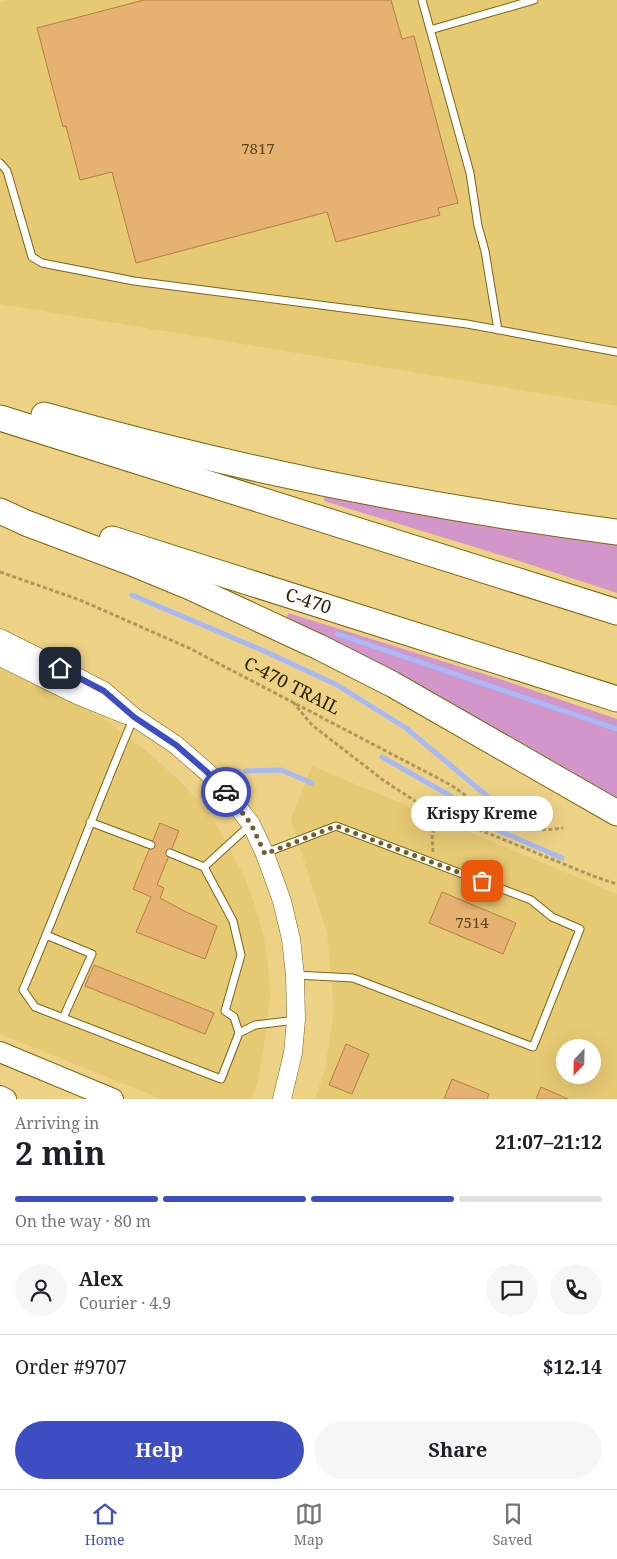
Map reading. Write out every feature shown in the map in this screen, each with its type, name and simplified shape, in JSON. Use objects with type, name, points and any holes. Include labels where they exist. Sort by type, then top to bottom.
[{"type":"highway","points":[[0,402],[138,441],[306,480],[446,506],[617,532]]},
{"type":"highway","points":[[0,418],[617,612]]},
{"type":"highway","name":"C-470","points":[[0,504],[617,699]]},
{"type":"highway","points":[[0,511],[26,523],[160,574],[300,637],[392,684],[617,813]]},
{"type":"highway","points":[[554,776],[578,807],[617,829]]},
{"type":"main road","points":[[0,1052],[113,1099]]},
{"type":"main road","points":[[0,1096],[6,1099]]},
{"type":"street","points":[[0,638],[93,684],[114,699],[134,717],[176,745],[207,772],[226,792],[251,824],[265,854],[282,901],[291,939],[295,975],[296,1020],[292,1053],[282,1099]]},
{"type":"street","points":[[0,658],[84,698],[134,717]]},
{"type":"lane","points":[[422,0],[470,173],[498,330]]},
{"type":"lane","points":[[430,30],[534,0]]},
{"type":"lane","points":[[0,163],[7,171],[32,257],[42,263],[134,281],[467,324],[617,352]]},
{"type":"lane","points":[[134,717],[23,990],[35,1007],[221,1079],[239,1033],[234,1018],[225,1011],[241,956],[233,921],[204,867],[170,853]]},
{"type":"lane","points":[[90,822],[151,845]]},
{"type":"lane","points":[[204,867],[251,824]]},
{"type":"lane","points":[[265,854],[336,826],[531,900],[552,917],[580,929],[533,1047],[354,978],[295,975]]},
{"type":"lane","points":[[46,935],[92,954],[63,1018]]},
{"type":"lane","points":[[239,1033],[255,1025],[296,1020]]},
{"type":"path","name":"C-470 TRAIL","points":[[0,572],[80,600],[148,629],[213,660],[449,784],[490,818],[525,830],[542,831],[563,828]]},
{"type":"path","points":[[292,702],[312,726],[383,780],[412,799],[441,814],[617,884]]},
{"type":"path","points":[[433,855],[432,834],[441,814]]},
{"type":"shaded area","points":[[10,0],[617,0],[617,406],[0,304],[0,3]]},
{"type":"shaded area","points":[[325,496],[568,538],[617,544],[617,593],[324,501]]},
{"type":"shaded area","points":[[288,613],[500,679],[617,719],[617,798],[400,674],[287,617]]},
{"type":"shaded area","points":[[0,667],[104,718],[156,759],[182,783],[217,826],[243,874],[255,905],[264,938],[269,973],[270,998],[263,1051],[258,1082],[251,1099],[162,1099],[0,1034]]},
{"type":"shaded area","points":[[312,766],[617,894],[617,1099],[315,1099],[325,1069],[334,1011],[327,933],[291,819]]},
{"type":"building","points":[[144,0],[391,0],[402,39],[414,36],[458,203],[438,208],[440,215],[336,242],[327,212],[136,263],[112,172],[80,180],[66,126],[63,127],[37,28]]},
{"type":"building","points":[[160,823],[179,831],[157,885],[164,888],[160,898],[217,926],[205,959],[136,932],[151,897],[133,889]]},
{"type":"building","points":[[442,892],[516,923],[503,954],[429,923]]},
{"type":"building","points":[[94,965],[214,1013],[205,1034],[85,986]]},
{"type":"building","points":[[346,1044],[369,1054],[352,1094],[329,1085]]},
{"type":"building","points":[[452,1079],[489,1094],[487,1099],[444,1099]]},
{"type":"building","points":[[541,1087],[568,1099],[536,1099]]},
{"type":"waterway","points":[[132,595],[262,650],[337,685],[406,728],[493,801],[514,816]]},
{"type":"waterway","points":[[337,634],[617,729]]},
{"type":"waterway","points":[[382,757],[449,795],[488,826],[562,858]]},
{"type":"waterway","points":[[245,771],[281,770],[312,783]]},
{"type":"waterway","points":[[230,772],[239,771]]},
{"type":"way so far","points":[[226,792],[251,824],[265,854],[336,826],[482,881]]},
{"type":"place","name":"Krispy Kreme","points":[[482,881]]},
{"type":"route","points":[[60,668],[104,691],[134,717],[176,745],[207,772],[226,792]]}]
